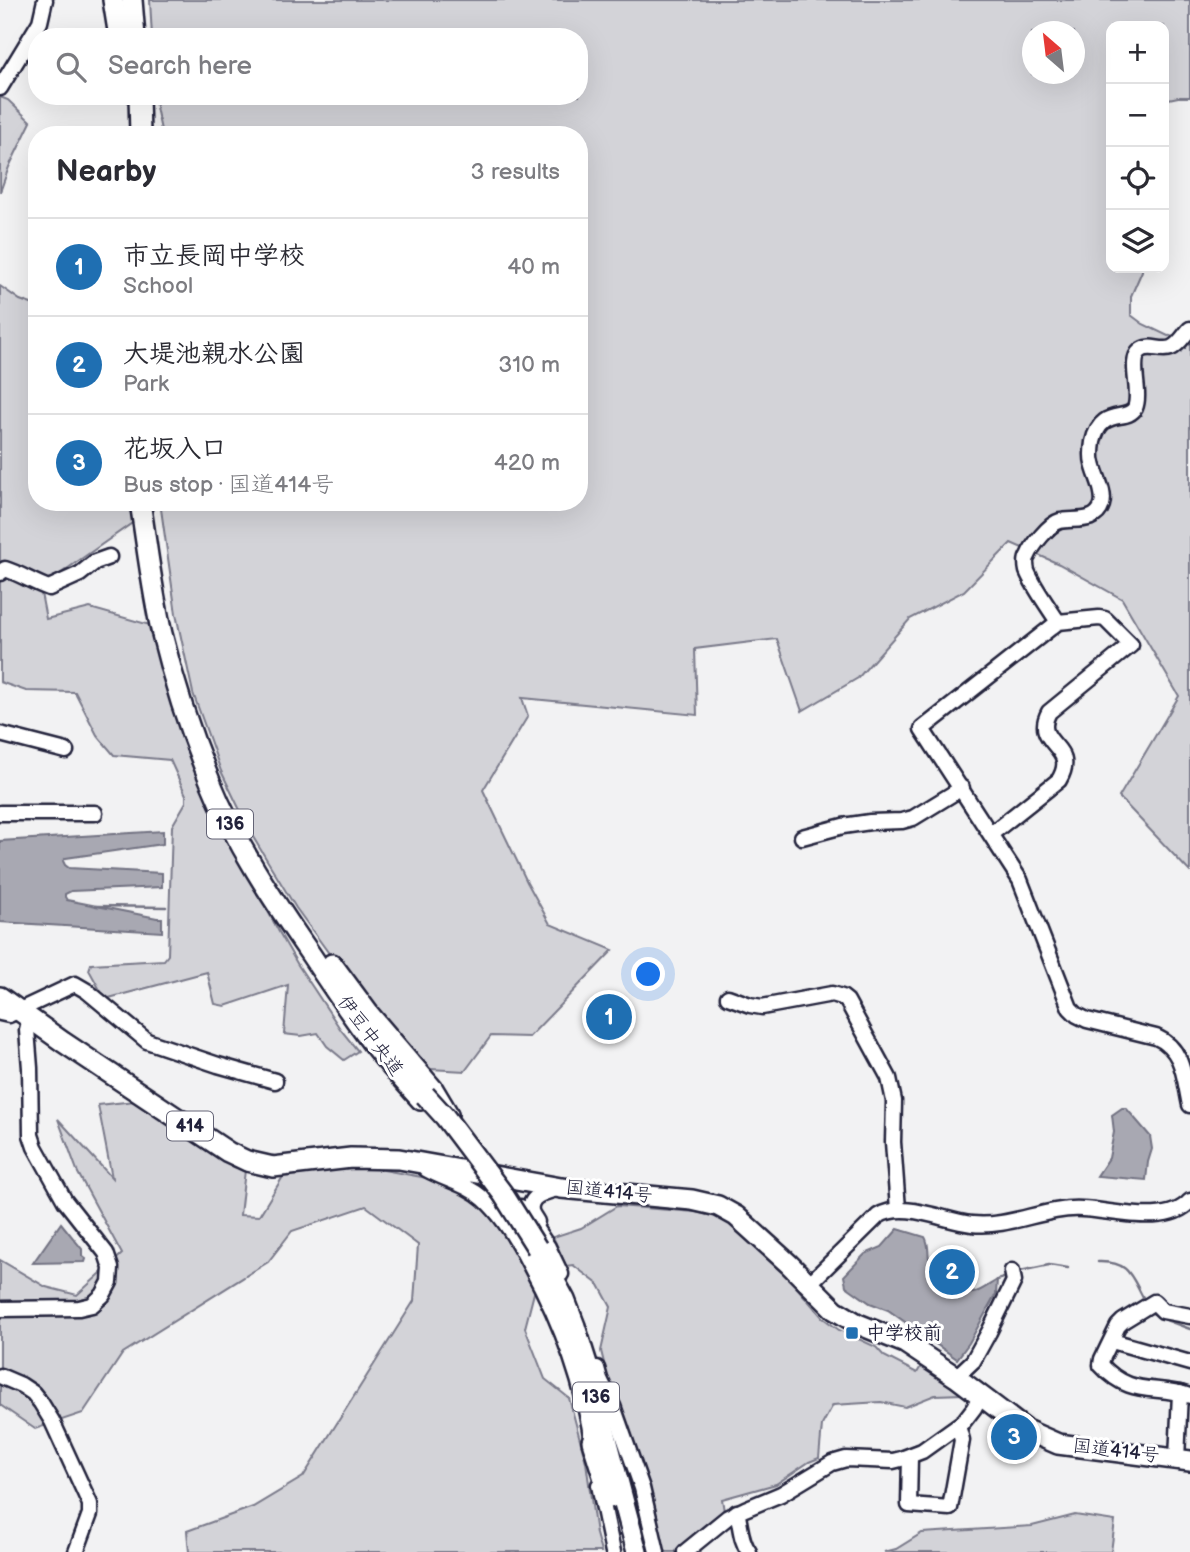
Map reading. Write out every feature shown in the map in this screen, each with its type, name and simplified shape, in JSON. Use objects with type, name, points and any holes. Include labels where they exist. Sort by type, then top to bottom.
[{"type":"highway","points":[[113,0],[118,28]]},
{"type":"highway","points":[[130,0],[133,28]]},
{"type":"highway","points":[[135,28],[139,0]]},
{"type":"highway","points":[[132,126],[136,105]]},
{"type":"highway","points":[[138,105],[139,126]]},
{"type":"highway","name":"伊豆中央道","points":[[141,511],[162,633],[189,722],[223,811],[235,835],[281,905],[377,1042],[423,1097],[445,1117],[503,1194],[565,1300],[588,1367],[626,1512],[633,1552]]},
{"type":"highway","name":"伊豆中央道","points":[[147,511],[167,634],[202,745],[240,833],[281,905]]},
{"type":"highway","points":[[281,905],[289,931],[355,1034],[402,1089],[437,1121],[488,1176]]},
{"type":"highway","points":[[281,905],[310,936],[369,1014],[433,1089],[488,1176]]},
{"type":"highway","name":"国道414号","points":[[0,997],[16,1014],[63,1042],[228,1152],[247,1161],[273,1167],[351,1158],[410,1161],[561,1188],[692,1200],[718,1206],[736,1216],[835,1310],[858,1324],[905,1343],[956,1377],[1026,1430],[1058,1444],[1183,1460]]},
{"type":"highway","points":[[439,1166],[455,1157],[461,1149]]},
{"type":"highway","name":"伊豆中央道","points":[[535,1249],[580,1357],[633,1552]]},
{"type":"highway","points":[[600,1379],[620,1469],[626,1512]]},
{"type":"highway","points":[[592,1441],[633,1552]]},
{"type":"street","points":[[36,28],[45,0]]},
{"type":"street","points":[[0,88],[28,42]]},
{"type":"street","points":[[1058,622],[1028,573],[1027,556],[1053,524],[1092,517],[1100,509],[1103,499],[1092,461],[1094,439],[1098,430],[1110,417],[1128,415],[1134,409],[1137,397],[1135,359],[1141,350],[1152,347],[1173,348],[1190,329]]},
{"type":"street","points":[[0,573],[5,569],[49,588],[109,557]]},
{"type":"street","points":[[991,834],[1063,774],[1065,767],[1062,753],[1044,731],[1049,712],[1131,645],[1105,619],[1058,622],[922,729],[1020,880],[1070,1008],[1087,1020],[1165,1040],[1174,1048],[1180,1059],[1190,1105]]},
{"type":"street","points":[[0,734],[66,751]]},
{"type":"street","points":[[802,836],[843,826],[913,818],[962,788]]},
{"type":"street","points":[[0,813],[95,813]]},
{"type":"street","points":[[0,1308],[79,1308],[92,1305],[103,1295],[110,1282],[111,1268],[106,1253],[65,1201],[35,1147],[32,1135],[27,1030],[16,1014],[75,984],[147,1041],[275,1081]]},
{"type":"street","points":[[728,997],[762,1007],[832,995],[847,1001],[889,1078],[893,1091],[893,1142],[898,1209]]},
{"type":"street","points":[[410,1161],[484,1199],[508,1226],[535,1249],[578,1309],[600,1379],[613,1406],[642,1488],[657,1552]]},
{"type":"street","points":[[488,1176],[519,1204],[535,1249],[545,1292],[561,1326],[573,1362],[592,1441],[603,1511],[613,1552]]},
{"type":"street","points":[[488,1176],[516,1233],[535,1249]]},
{"type":"street","points":[[535,1249],[531,1207],[535,1198],[541,1194],[561,1188]]},
{"type":"street","points":[[809,1284],[878,1216],[898,1209],[971,1224],[996,1224],[1063,1209],[1156,1215],[1171,1213],[1190,1201]]},
{"type":"street","points":[[956,1377],[973,1361],[989,1332],[1014,1281],[1012,1270]]},
{"type":"street","points":[[1183,1460],[1185,1394],[1136,1388],[1101,1365],[1118,1326],[1147,1306],[1190,1316]]},
{"type":"street","points":[[1112,1341],[1190,1363]]},
{"type":"street","points":[[0,1376],[22,1385],[41,1403],[90,1504],[90,1514],[76,1552]]},
{"type":"street","points":[[685,1552],[729,1517],[781,1494],[838,1461],[893,1461],[922,1451],[958,1426],[974,1408],[980,1396]]},
{"type":"street","points":[[910,1456],[909,1505],[950,1508],[962,1440],[958,1426]]},
{"type":"street","points":[[737,1513],[741,1537],[749,1552]]},
{"type":"shaded area","points":[[150,0],[1190,0],[1190,97],[1169,99],[1169,21],[1106,21],[1106,273],[1141,273],[1131,296],[1131,315],[1168,336],[1190,333],[1190,872],[1119,797],[1179,696],[1122,599],[1059,564],[1011,543],[964,591],[910,619],[858,678],[802,711],[777,639],[695,649],[697,715],[522,698],[528,716],[483,790],[550,924],[613,950],[529,1037],[491,1036],[465,1071],[412,1068],[296,908],[253,837],[221,771],[193,693],[176,614],[161,511],[588,511],[588,126],[160,126],[156,105],[588,105],[588,28],[152,28]]},
{"type":"shaded area","points":[[0,97],[8,100],[31,122],[0,192]]},
{"type":"shaded area","points":[[0,286],[28,303],[28,511],[133,511],[135,521],[40,588],[46,619],[90,608],[150,625],[220,821],[298,965],[358,1051],[344,1060],[327,1046],[318,1033],[301,1036],[284,1034],[288,985],[225,1006],[215,1004],[207,972],[105,999],[89,970],[91,964],[164,960],[168,955],[172,826],[186,802],[186,795],[170,760],[114,755],[97,735],[75,692],[26,691],[0,682]]},
{"type":"shaded area","points":[[163,831],[163,844],[66,858],[63,861],[69,868],[162,873],[162,887],[71,891],[65,894],[65,897],[67,900],[162,918],[162,932],[0,922],[0,841]]},
{"type":"shaded area","points":[[135,1101],[234,1167],[245,1170],[240,1215],[259,1216],[284,1175],[362,1166],[427,1178],[466,1193],[481,1205],[512,1244],[535,1289],[525,1328],[545,1379],[569,1398],[586,1462],[601,1552],[189,1552],[187,1531],[253,1507],[303,1477],[414,1301],[418,1245],[366,1206],[292,1231],[268,1262],[123,1353],[83,1413],[35,1429],[0,1405],[0,1260],[46,1287],[77,1295],[122,1254],[78,1173],[58,1119],[112,1178],[98,1105]]},
{"type":"shaded area","points":[[1126,1108],[1150,1136],[1152,1149],[1146,1180],[1097,1176],[1109,1158],[1114,1132],[1112,1115]]},
{"type":"shaded area","points":[[617,1206],[696,1212],[722,1218],[773,1260],[823,1318],[839,1330],[876,1347],[884,1356],[917,1373],[923,1363],[958,1386],[962,1394],[935,1395],[905,1407],[881,1402],[833,1405],[822,1425],[819,1458],[776,1484],[722,1499],[724,1511],[676,1552],[665,1552],[642,1472],[601,1351],[611,1307],[599,1285],[573,1265],[566,1266],[553,1237],[581,1228]]},
{"type":"shaded area","points":[[61,1223],[82,1249],[85,1262],[33,1263]]},
{"type":"shaded area","points":[[898,1229],[925,1237],[929,1260],[936,1275],[953,1289],[973,1293],[997,1280],[996,1294],[957,1359],[888,1310],[870,1303],[846,1286],[844,1276],[865,1254],[882,1247]]},
{"type":"shaded area","points":[[1075,1515],[1115,1521],[1111,1552],[884,1552],[896,1549],[922,1533],[1032,1526]]},
{"type":"waterway","points":[[96,906],[166,907]]},
{"type":"waterway","points":[[1098,1262],[1117,1264],[1129,1272],[1146,1303]]},
{"type":"waterway","points":[[1020,1271],[1049,1265],[1068,1268]]},
{"type":"waterway","points":[[997,1280],[1007,1277]]},
{"type":"waterway","points":[[1150,1312],[1190,1329]]},
{"type":"place","name":"市立長岡中学校","points":[[609,1017]]},
{"type":"place","name":"大堤池親水公園","points":[[952,1272]]},
{"type":"place","name":"中学校前","points":[[852,1333]]},
{"type":"place","name":"花坂入口","points":[[1014,1437]]}]
